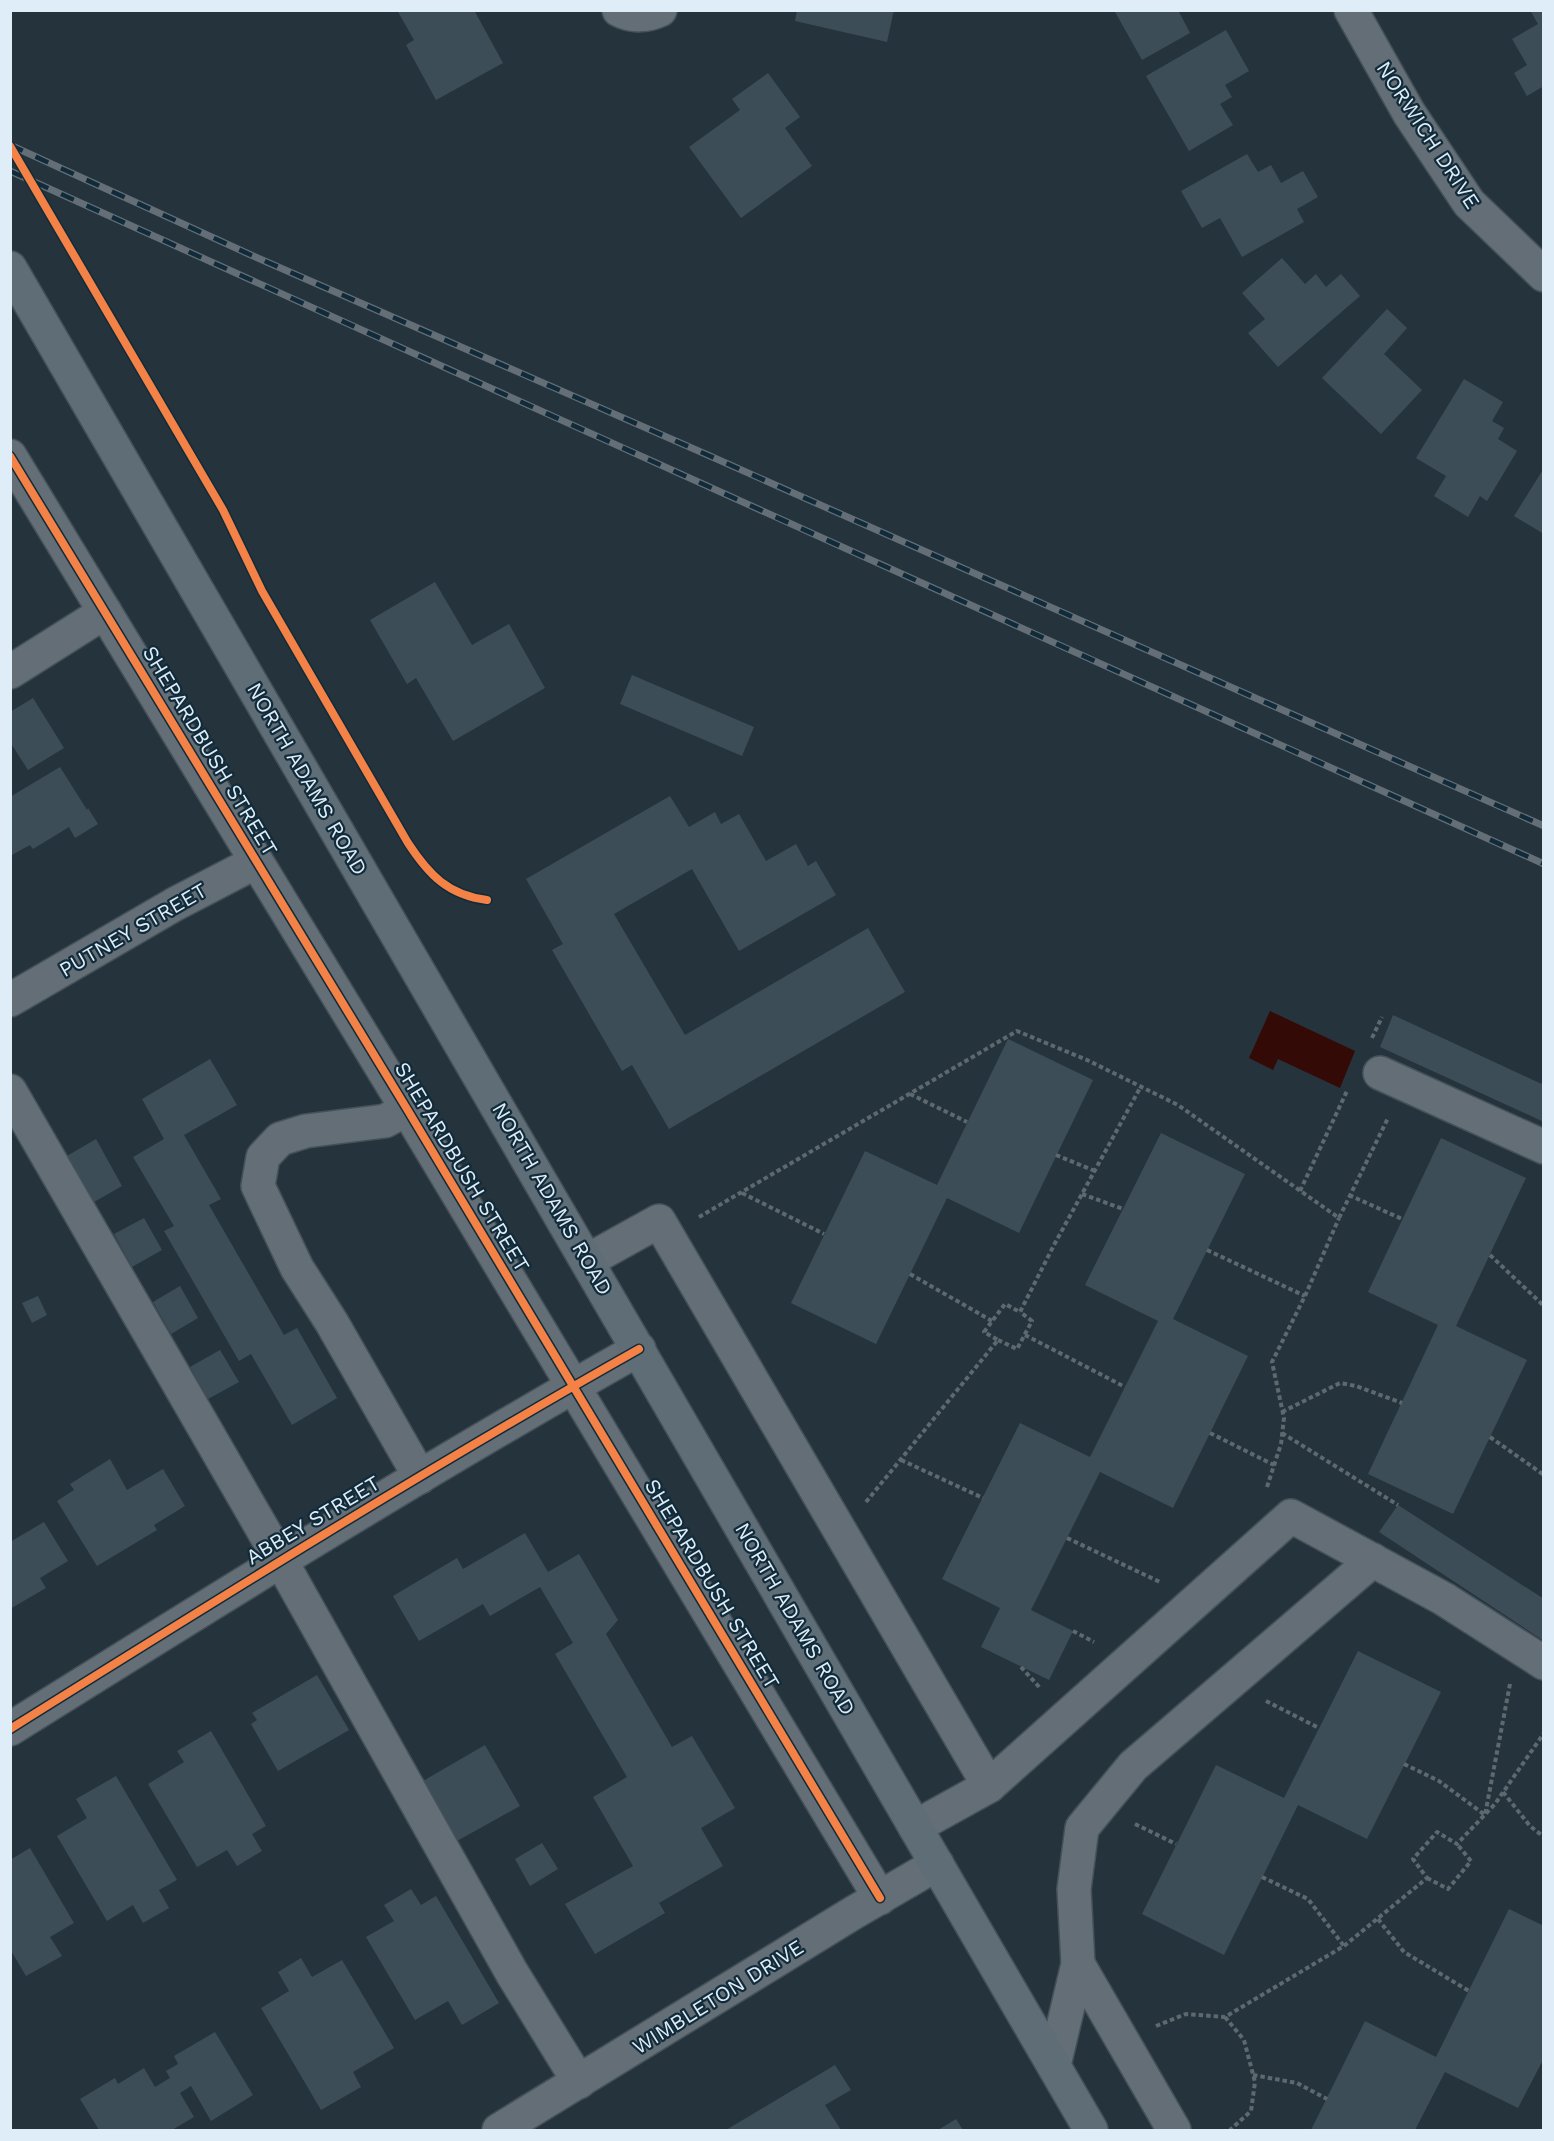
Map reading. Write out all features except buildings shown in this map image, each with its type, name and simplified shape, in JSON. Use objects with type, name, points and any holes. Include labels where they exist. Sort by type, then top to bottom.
[{"type":"main road","name":"NORTH ADAMS ROAD","points":[[10,268],[1091,2130]]},
{"type":"street","points":[[619,10],[627,14],[643,15],[660,10]]},
{"type":"street","name":"NORWICH DRIVE","points":[[1351,10],[1409,113],[1469,203],[1544,275]]},
{"type":"street","name":"SHEPARDBUSH STREET","points":[[10,456],[407,1109],[880,1898]]},
{"type":"street","points":[[10,672],[105,612]]},
{"type":"street","name":"PUTNEY STREET","points":[[10,1000],[175,904],[256,862]]},
{"type":"street","points":[[1384,1068],[1544,1147]]},
{"type":"street","points":[[10,1091],[280,1561],[512,1973],[579,2082]]},
{"type":"street","points":[[407,1109],[385,1121],[306,1131],[280,1139],[263,1157],[258,1186],[297,1268],[332,1323],[420,1477]]},
{"type":"street","points":[[587,1261],[659,1221],[989,1786]]},
{"type":"street","name":"ABBEY STREET","points":[[10,1729],[280,1561],[639,1348]]},
{"type":"street","points":[[915,1827],[989,1786],[1291,1516],[1444,1599],[1530,1654]]},
{"type":"street","points":[[1054,2065],[1078,1964],[1074,1889],[1082,1828],[1133,1766],[1373,1560]]},
{"type":"street","name":"WIMBLETON DRIVE","points":[[499,2130],[937,1864]]},
{"type":"street","points":[[1078,1964],[1174,2130]]},
{"type":"path","points":[[1260,1496],[1267,1487],[1281,1444],[1284,1418],[1272,1362],[1305,1296],[1349,1195],[1384,1068],[1382,1017]]},
{"type":"path","points":[[697,1219],[1017,1031],[1087,1060],[1178,1105],[1339,1218]]},
{"type":"path","points":[[1020,1312],[1141,1088]]},
{"type":"path","points":[[1300,1191],[1349,1089]]},
{"type":"path","points":[[910,1094],[968,1122]]},
{"type":"path","points":[[1056,1155],[1095,1171]]},
{"type":"path","points":[[741,1193],[824,1234]]},
{"type":"path","points":[[1082,1194],[1123,1209]]},
{"type":"path","points":[[1349,1195],[1402,1219]]},
{"type":"path","points":[[1207,1250],[1305,1296]]},
{"type":"path","points":[[1490,1255],[1544,1306]]},
{"type":"path","points":[[910,1274],[992,1321]]},
{"type":"path","points":[[1005,1304],[1032,1322],[1017,1349],[984,1332],[992,1321],[1005,1304]]},
{"type":"path","points":[[1025,1335],[1125,1387]]},
{"type":"path","points":[[863,1505],[998,1340]]},
{"type":"path","points":[[1282,1412],[1340,1383],[1356,1386],[1402,1403]]},
{"type":"path","points":[[1210,1433],[1274,1465]]},
{"type":"path","points":[[1282,1433],[1398,1505]]},
{"type":"path","points":[[1490,1437],[1544,1475]]},
{"type":"path","points":[[901,1460],[983,1498]]},
{"type":"path","points":[[1067,1538],[1166,1585]]},
{"type":"path","points":[[1074,1631],[1100,1645]]},
{"type":"path","points":[[1485,1815],[1530,1654]]},
{"type":"path","points":[[1021,1666],[1046,1694]]},
{"type":"path","points":[[1259,1698],[1320,1728]]},
{"type":"path","points":[[1457,1844],[1485,1815],[1544,1733]]},
{"type":"path","points":[[1404,1764],[1439,1781],[1485,1815]]},
{"type":"path","points":[[1503,1792],[1530,1826],[1544,1838]]},
{"type":"path","points":[[1126,1819],[1176,1844]]},
{"type":"path","points":[[1437,1832],[1457,1844],[1471,1861],[1448,1889],[1426,1878],[1413,1859],[1437,1832]]},
{"type":"path","points":[[1262,1877],[1308,1899],[1344,1946]]},
{"type":"path","points":[[1152,2028],[1186,2014],[1225,2017],[1344,1946],[1426,1878]]},
{"type":"path","points":[[1378,1919],[1404,1952],[1469,1990]]},
{"type":"path","points":[[1225,2017],[1244,2040],[1255,2082],[1251,2111],[1230,2130]]},
{"type":"path","points":[[1253,2075],[1297,2083],[1327,2099]]},
{"type":"shaded area","points":[[1270,1011],[1355,1051],[1340,1088],[1278,1059],[1273,1070],[1249,1058]]},
{"type":"railway","points":[[10,145],[251,255],[1544,826]]},
{"type":"railway","points":[[10,171],[1544,864]]},
{"type":"cycle path","points":[[10,146],[223,510],[262,591],[408,843],[424,865],[441,882],[461,893],[487,900]]},
{"type":"cycle path","points":[[10,456],[407,1109],[880,1898]]},
{"type":"cycle path","points":[[10,1729],[401,1488],[639,1349]]}]
